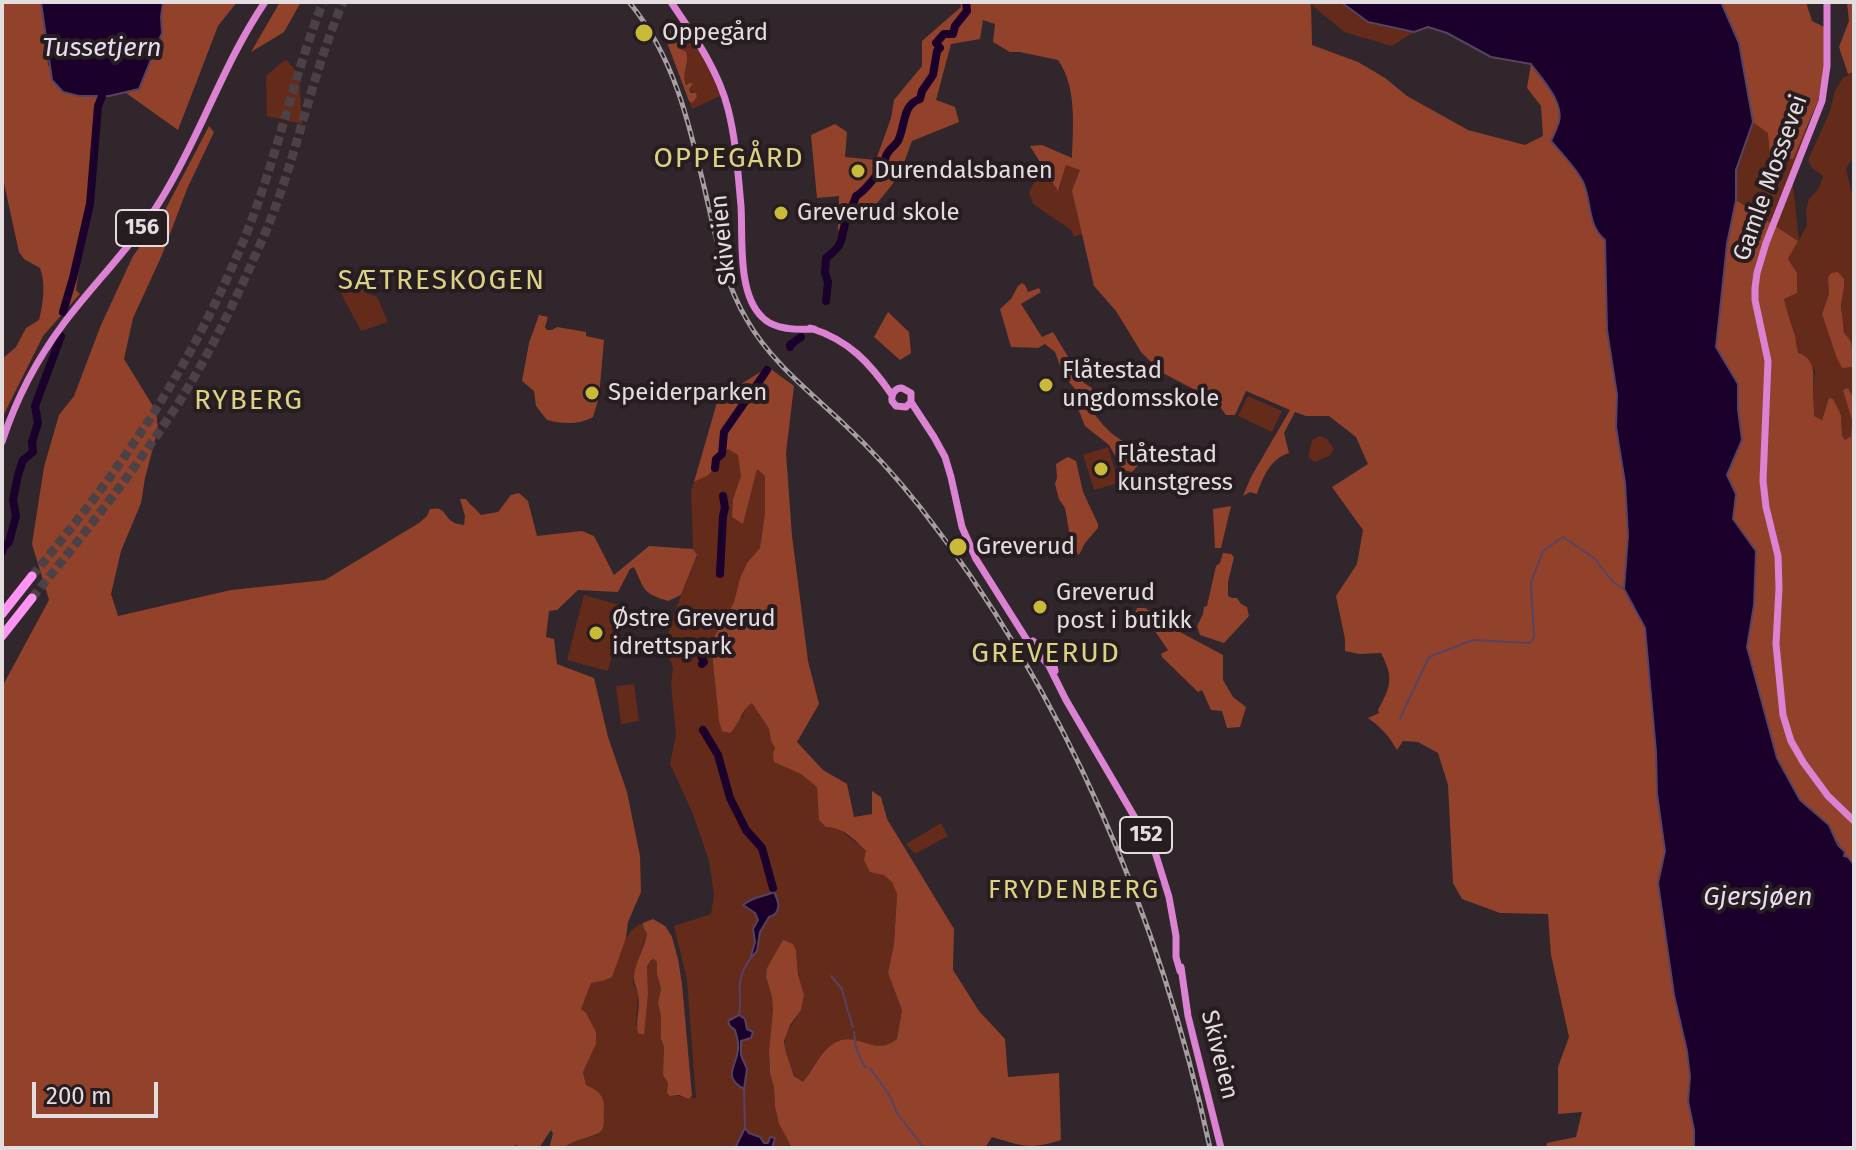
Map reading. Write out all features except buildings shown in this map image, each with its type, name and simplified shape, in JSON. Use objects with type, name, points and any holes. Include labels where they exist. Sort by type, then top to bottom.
[{"type":"highway","points":[[5,610],[32,576]]},
{"type":"highway","points":[[4,634],[32,598]]},
{"type":"main road","name":"156","points":[[2,442],[22,392],[47,347],[161,200],[234,53],[265,2]]},
{"type":"main road","name":"Skiveien","points":[[671,2],[710,64],[726,101],[741,204],[743,271],[751,297],[769,317],[814,329],[844,343],[894,392]]},
{"type":"main road","name":"Gamle Mossevei","points":[[1827,2],[1828,52],[1822,101],[1766,243],[1755,288],[1768,361],[1763,481],[1778,556],[1776,644],[1783,715],[1791,741],[1803,762],[1828,796],[1854,821]]},
{"type":"main road","name":"152","points":[[904,388],[909,391],[912,397],[908,405],[899,408],[895,405],[892,401],[894,392],[904,388]]},
{"type":"main road","name":"Skiveien","points":[[908,405],[934,437],[945,457],[962,527],[976,559],[1025,635],[1045,654],[1056,680],[1157,856],[1171,903],[1176,957],[1188,1016],[1221,1148]]},
{"type":"shaded area","points":[[2,2],[41,2],[48,65],[79,96],[103,96],[76,290],[80,294],[43,336],[2,418],[2,359],[16,347],[26,328],[39,320],[43,287],[40,268],[24,259],[19,252],[2,174]]},
{"type":"shaded area","points":[[163,2],[237,2],[218,26],[178,130],[126,93],[139,88],[162,33]]},
{"type":"shaded area","points":[[280,2],[301,2],[284,32],[251,52]]},
{"type":"shaded area","points":[[960,2],[1308,2],[1311,5],[1312,45],[1358,62],[1407,96],[1468,130],[1525,145],[1543,136],[1541,106],[1527,88],[1531,64],[1551,91],[1560,114],[1551,141],[1580,176],[1595,228],[1605,240],[1617,395],[1616,427],[1625,483],[1628,537],[1624,589],[1645,628],[1657,797],[1665,851],[1658,883],[1674,995],[1687,1051],[1690,1077],[1688,1101],[1694,1148],[1546,1148],[1547,1143],[1576,1137],[1582,1112],[1558,1114],[1558,1067],[1569,1037],[1551,955],[1548,914],[1500,913],[1462,899],[1453,883],[1448,785],[1438,753],[1418,742],[1403,741],[1397,750],[1384,732],[1368,718],[1379,713],[1388,688],[1388,669],[1381,653],[1345,651],[1336,596],[1357,564],[1363,530],[1332,487],[1368,464],[1356,437],[1329,416],[1306,416],[1295,412],[1284,433],[1289,453],[1272,464],[1257,494],[1250,492],[1243,496],[1290,410],[1246,391],[1235,415],[1226,415],[1216,401],[1161,372],[1141,352],[1116,311],[1094,286],[1072,191],[1080,170],[1066,165],[1058,191],[1030,146],[1042,145],[1072,158],[1071,94],[1058,60],[1010,52],[993,42],[995,24],[983,20],[980,39],[951,44],[936,100],[955,107],[959,122],[912,141],[899,176],[862,222],[851,212],[838,231],[839,196],[817,198],[811,135],[835,124],[847,132],[845,157],[876,160],[894,100],[922,66],[922,41],[961,7]]},
{"type":"shaded area","points":[[1308,2],[1341,2],[1368,22],[1414,32],[1392,46],[1344,32]]},
{"type":"shaded area","points":[[1721,2],[1806,2],[1812,21],[1828,29],[1828,52],[1818,101],[1793,159],[1770,157],[1768,133],[1753,122],[1739,43]]},
{"type":"shaded area","points":[[1847,2],[1854,2],[1854,72],[1848,74],[1839,47],[1849,21]]},
{"type":"shaded area","points":[[678,21],[694,42],[722,95],[692,109],[689,101],[695,99],[694,93],[689,90],[693,86],[685,83],[687,64],[679,48]]},
{"type":"shaded area","points":[[675,23],[679,29],[679,48],[687,56],[686,85],[693,84],[689,90],[697,97],[692,103],[663,32]]},
{"type":"shaded area","points":[[287,60],[299,75],[302,124],[267,116],[266,76]]},
{"type":"shaded area","points":[[1854,72],[1854,157],[1846,168],[1854,203],[1854,399],[1848,388],[1844,390],[1852,420],[1851,436],[1845,440],[1842,437],[1841,414],[1829,398],[1822,420],[1814,416],[1815,371],[1796,348],[1790,325],[1784,299],[1797,293],[1797,273],[1788,259],[1798,241],[1736,200],[1736,170],[1753,122],[1810,133],[1792,177],[1799,240],[1807,225],[1809,199],[1819,188],[1823,176],[1812,168],[1808,160],[1843,78]],"holes":[[[1828,278],[1844,287],[1842,318],[1852,351],[1852,367],[1836,356],[1822,314],[1829,294]]]},
{"type":"shaded area","points":[[209,126],[214,132],[133,318],[124,359],[156,411],[158,429],[141,503],[121,551],[111,594],[118,616],[231,590],[325,580],[419,523],[430,509],[439,509],[453,522],[464,525],[460,499],[466,499],[481,515],[498,512],[511,495],[519,493],[528,501],[537,536],[582,531],[594,536],[614,575],[649,546],[693,549],[697,555],[681,595],[668,601],[645,590],[634,567],[618,592],[578,590],[557,610],[549,611],[546,637],[554,639],[557,664],[594,678],[608,737],[627,792],[640,856],[641,892],[628,922],[626,938],[612,977],[591,983],[581,1009],[596,1032],[596,1044],[583,1072],[586,1085],[602,1097],[604,1126],[597,1134],[564,1148],[549,1148],[553,1134],[551,1130],[539,1148],[520,1148],[516,1145],[498,1148],[2,1148],[2,687],[49,600],[32,544],[44,467],[59,415],[74,396],[101,325],[133,256],[161,218]]},
{"type":"shaded area","points":[[1066,164],[1080,170],[1075,204],[1082,234],[1074,237],[1071,230],[1033,204],[1029,192],[1043,167],[1059,190]]},
{"type":"shaded area","points":[[1736,200],[1798,241],[1788,259],[1797,273],[1797,293],[1784,299],[1799,353],[1808,359],[1812,368],[1814,416],[1822,420],[1829,398],[1833,399],[1841,415],[1845,440],[1851,436],[1852,420],[1843,390],[1848,388],[1854,399],[1854,865],[1843,856],[1831,831],[1800,800],[1777,758],[1747,647],[1754,605],[1756,551],[1733,519],[1736,494],[1727,475],[1742,440],[1738,384],[1716,348],[1727,244]]},
{"type":"shaded area","points":[[1838,272],[1844,279],[1841,306],[1844,332],[1851,342],[1854,359],[1852,367],[1842,368],[1822,314],[1829,294],[1828,278],[1831,273]]},
{"type":"shaded area","points":[[1022,283],[1028,292],[1039,288],[1041,292],[1021,304],[1042,337],[1053,332],[1084,383],[1092,388],[1088,405],[1110,432],[1140,449],[1142,461],[1132,472],[1123,470],[1109,445],[1085,426],[1077,406],[1075,389],[1064,376],[1055,352],[1045,344],[1038,348],[1011,347],[1000,309]]},
{"type":"shaded area","points":[[355,285],[377,297],[388,322],[361,331],[337,286]]},
{"type":"shaded area","points":[[888,312],[909,332],[911,353],[900,360],[874,337]]},
{"type":"shaded area","points":[[539,315],[548,317],[547,330],[557,327],[586,332],[586,336],[604,340],[599,397],[593,417],[570,423],[547,420],[536,406],[534,391],[522,381],[529,343]]},
{"type":"shaded area","points":[[768,367],[794,386],[786,453],[792,536],[808,661],[819,704],[797,742],[823,770],[847,784],[854,817],[872,814],[872,791],[881,797],[887,819],[954,929],[953,970],[979,1011],[1005,1039],[1008,1077],[1059,1073],[1061,1140],[1026,1146],[992,1137],[985,1148],[792,1148],[779,1124],[770,1073],[773,1010],[766,977],[767,968],[783,940],[793,944],[796,950],[804,995],[801,1010],[790,1025],[784,1041],[794,1076],[803,1082],[826,1050],[839,1041],[848,1039],[880,1046],[897,1039],[902,1010],[888,973],[894,944],[897,894],[892,882],[884,875],[870,872],[864,860],[866,851],[853,838],[838,829],[826,827],[819,820],[817,787],[801,774],[774,762],[775,748],[769,729],[752,703],[730,733],[722,731],[719,721],[713,639],[734,602],[747,563],[760,548],[765,513],[765,476],[757,469],[743,524],[732,517],[733,499],[741,476],[738,455],[728,449],[707,476],[694,482],[718,399]]},
{"type":"shaded area","points":[[1248,396],[1282,411],[1272,432],[1238,416]]},
{"type":"shaded area","points":[[1320,436],[1327,439],[1334,449],[1329,456],[1315,462],[1308,458],[1312,440]]},
{"type":"shaded area","name":"Flåtestad kunstgress","points":[[1108,447],[1119,483],[1094,490],[1083,455]]},
{"type":"shaded area","points":[[729,449],[739,455],[741,476],[733,499],[732,517],[743,523],[757,468],[765,476],[765,513],[760,548],[747,563],[734,602],[713,639],[719,721],[742,717],[746,707],[752,703],[769,729],[775,748],[774,762],[802,774],[817,787],[819,812],[866,851],[892,882],[897,894],[894,944],[888,973],[902,1009],[897,1040],[880,1046],[848,1039],[839,1041],[822,1054],[803,1083],[790,1066],[785,1042],[803,1000],[796,950],[779,949],[767,968],[766,977],[773,1010],[770,1073],[779,1124],[792,1148],[564,1148],[567,1144],[597,1135],[604,1127],[601,1097],[586,1085],[583,1072],[596,1044],[596,1032],[581,1009],[591,983],[612,977],[626,938],[643,923],[647,933],[633,983],[638,994],[636,1025],[644,1034],[647,966],[654,959],[661,989],[658,1003],[667,1092],[670,1096],[696,1098],[687,980],[674,926],[711,914],[714,895],[709,861],[693,814],[670,764],[676,735],[671,684],[673,668],[665,646],[673,616],[697,556],[693,549],[691,491],[694,482],[707,476],[715,468],[719,456]]},
{"type":"shaded area","points":[[1068,457],[1076,461],[1083,492],[1098,524],[1079,555],[1072,548],[1065,508],[1055,484],[1056,464]]},
{"type":"shaded area","points":[[1231,506],[1221,548],[1215,548],[1213,509]]},
{"type":"shaded area","points":[[1223,553],[1234,557],[1228,596],[1237,598],[1247,607],[1249,616],[1224,643],[1200,635],[1197,626],[1207,606],[1216,566]]},
{"type":"shaded area","name":"Østre Greverud idrettspark","points":[[584,595],[626,607],[608,671],[567,660]]},
{"type":"shaded area","points":[[1137,608],[1145,608],[1165,624],[1223,655],[1223,680],[1233,697],[1246,707],[1240,727],[1227,728],[1222,711],[1211,710],[1202,690],[1198,692],[1162,657],[1161,654],[1168,650],[1152,627],[1146,630],[1135,612]]},
{"type":"shaded area","points":[[634,684],[639,721],[621,724],[616,686]]},
{"type":"shaded area","points":[[941,823],[948,836],[915,854],[906,844]]},
{"type":"shaded area","points":[[653,919],[665,926],[672,937],[678,959],[692,1096],[689,1099],[667,1093],[658,1003],[661,989],[654,959],[647,966],[644,1035],[638,1033],[639,999],[634,974],[647,933],[643,923]]},
{"type":"water","name":"Tussetjern","points":[[41,2],[163,2],[162,33],[139,89],[109,96],[79,96],[63,92],[52,80]]},
{"type":"water","name":"Gjersjøen","points":[[1341,2],[1721,2],[1739,43],[1753,122],[1736,170],[1736,200],[1727,244],[1716,347],[1738,384],[1742,440],[1727,475],[1736,494],[1733,519],[1756,551],[1754,605],[1747,647],[1777,758],[1800,800],[1829,825],[1838,845],[1845,852],[1844,856],[1854,865],[1854,1148],[1694,1148],[1688,1101],[1690,1077],[1687,1051],[1674,995],[1658,883],[1665,851],[1657,794],[1645,628],[1624,589],[1628,536],[1625,483],[1616,427],[1617,395],[1607,330],[1605,240],[1595,228],[1583,182],[1551,141],[1560,114],[1555,99],[1531,64],[1491,57],[1447,33],[1428,27],[1414,32],[1368,22]]},
{"type":"water","points":[[774,892],[778,910],[769,917],[760,932],[757,951],[750,959],[755,942],[753,929],[758,920],[755,913],[743,905]]},
{"type":"water","points":[[739,1015],[745,1019],[747,1029],[753,1032],[751,1038],[741,1041],[741,1055],[747,1069],[744,1089],[737,1085],[732,1076],[738,1045],[735,1030],[728,1021]]},
{"type":"water","points":[[745,1128],[764,1143],[768,1143],[770,1137],[775,1138],[772,1148],[735,1148]]},
{"type":"waterway","points":[[826,301],[826,258],[839,245],[856,196],[877,175],[887,154],[898,141],[907,110],[920,99],[933,75],[940,48],[936,43],[944,34],[953,34],[955,26],[967,11],[966,2]]},
{"type":"waterway","points":[[63,312],[90,204],[98,106],[102,96]]},
{"type":"waterway","points":[[2,552],[9,542],[16,516],[13,500],[18,475],[23,460],[33,452],[32,442],[38,423],[35,406],[61,336]]},
{"type":"waterway","points":[[790,347],[801,337]]},
{"type":"waterway","points":[[715,468],[716,459],[722,454],[724,432],[767,370]]},
{"type":"waterway","points":[[720,574],[725,508],[723,496]]},
{"type":"waterway","points":[[1400,718],[1429,657],[1473,640],[1529,643],[1534,638],[1531,583],[1543,551],[1563,537],[1594,558],[1613,582],[1624,589]]},
{"type":"waterway","points":[[701,656],[702,664]]},
{"type":"waterway","points":[[703,730],[718,755],[730,798],[746,830],[762,848],[773,888]]},
{"type":"waterway","points":[[739,1015],[740,981],[750,959]]},
{"type":"waterway","points":[[831,976],[842,989],[848,1012]]},
{"type":"waterway","points":[[849,1014],[853,1027]]},
{"type":"waterway","points":[[854,1032],[856,1048],[867,1067]]},
{"type":"waterway","points":[[870,1068],[890,1096],[897,1113],[924,1148]]},
{"type":"waterway","points":[[744,1089],[745,1128]]},
{"type":"tunnel","points":[[32,576],[135,441],[168,390],[212,310],[259,199],[323,2]]},
{"type":"tunnel","points":[[32,598],[146,450],[181,399],[216,338],[277,203],[343,2]]},
{"type":"railway","points":[[629,2],[660,49],[681,100],[724,266],[747,320],[779,363],[865,444],[920,507],[972,578],[1020,653],[1063,731],[1101,811],[1135,894],[1164,978],[1210,1148]]},
{"type":"place","name":"Oppegård","points":[[644,33]]},
{"type":"place","name":"Durendalsbanen","points":[[858,171]]},
{"type":"place","name":"Greverud skole","points":[[781,213]]},
{"type":"place","name":"Flåtestad ungdomsskole","points":[[1046,385]]},
{"type":"place","name":"Speiderparken","points":[[592,393]]},
{"type":"place","name":"Flåtestad kunstgress","points":[[1101,469]]},
{"type":"place","name":"Greverud","points":[[958,547]]},
{"type":"place","name":"Greverud post i butikk","points":[[1040,607]]},
{"type":"place","name":"Østre Greverud idrettspark","points":[[596,633]]},
{"type":"district","name":"OPPEGÅRD","points":[[729,159]]},
{"type":"district","name":"SÆTRESKOGEN","points":[[442,281]]},
{"type":"district","name":"RYBERG","points":[[249,401]]},
{"type":"district","name":"GREVERUD","points":[[1046,654]]},
{"type":"district","name":"FRYDENBERG","points":[[1074,891]]}]
